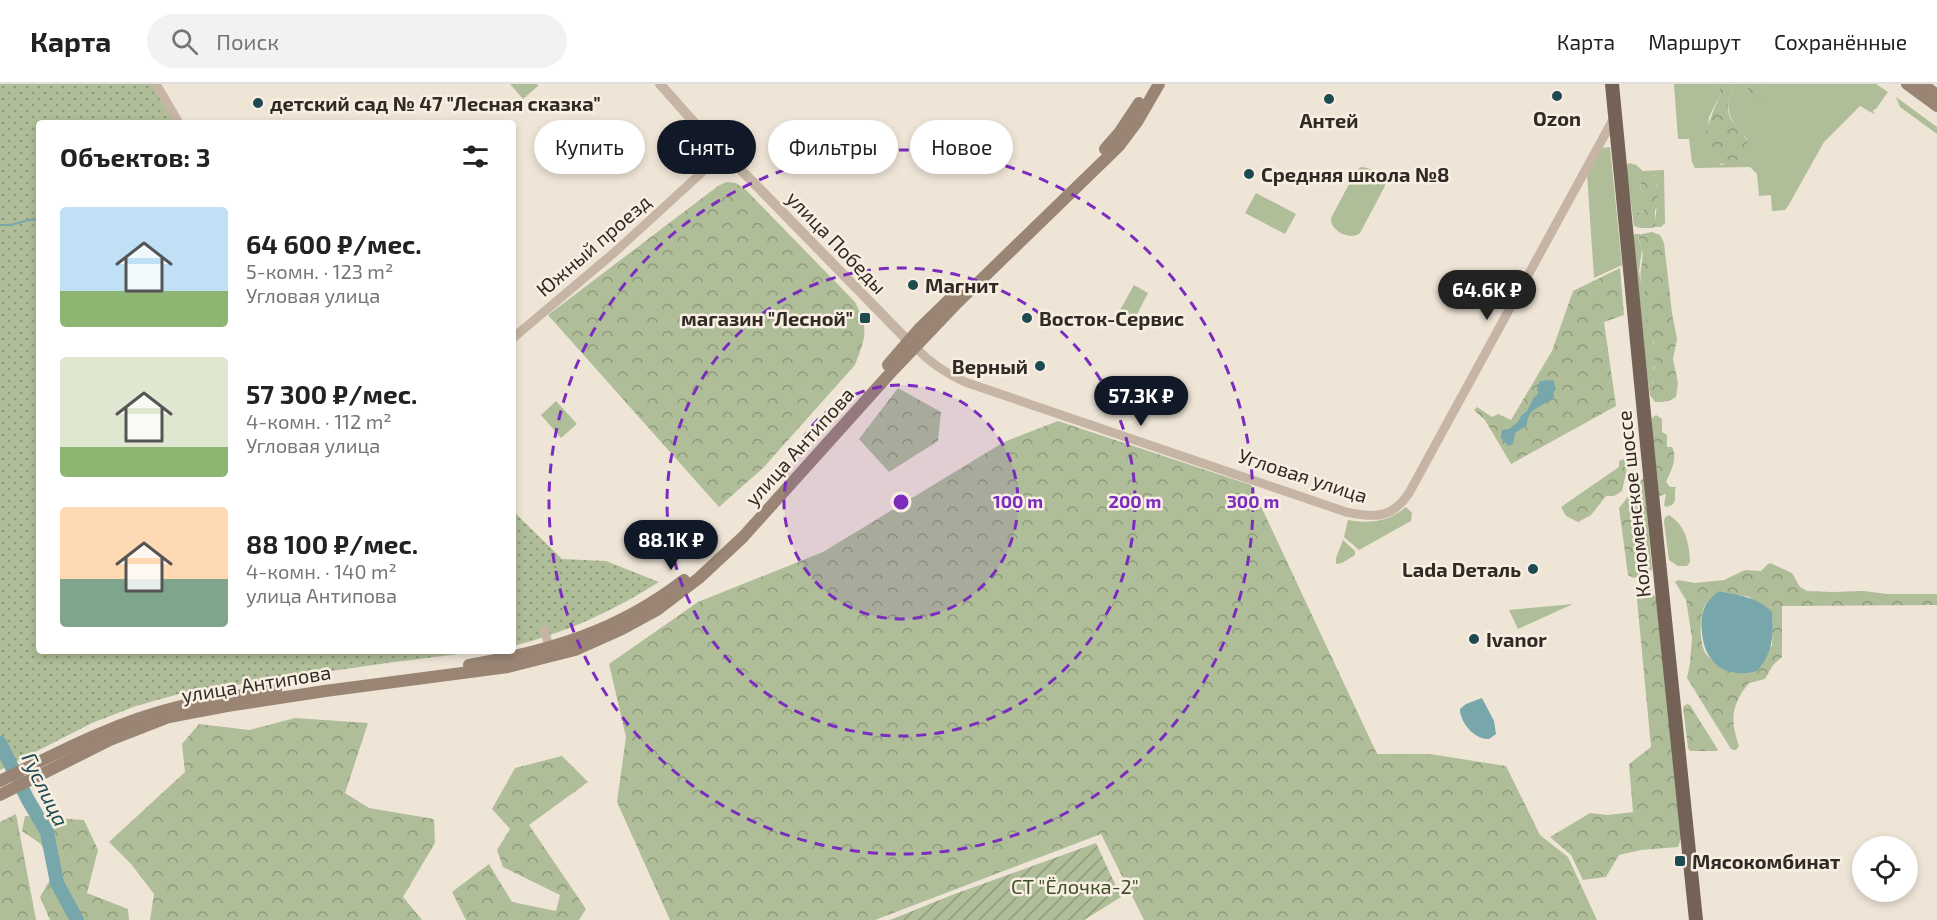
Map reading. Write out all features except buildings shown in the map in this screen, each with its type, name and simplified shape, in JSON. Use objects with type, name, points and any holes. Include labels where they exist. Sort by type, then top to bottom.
[{"type":"main road","name":"улица Антипова","points":[[0,781],[33,772],[170,717],[227,706],[508,667],[575,650],[622,629],[673,599],[722,558],[765,513],[912,344],[920,328],[1104,150],[1119,133],[1150,84]]},
{"type":"main road","name":"улица Антипова","points":[[1,795],[33,772],[119,725],[176,707],[321,684],[470,665],[550,649],[585,637],[623,619],[672,590],[699,568],[778,489],[912,344],[1119,146],[1137,122],[1159,84]]},
{"type":"main road","name":"Коломенское шоссе","points":[[1612,84],[1696,920]]},
{"type":"main road","points":[[1907,84],[1937,106]]},
{"type":"main road","points":[[1922,84],[1937,95]]},
{"type":"street","points":[[156,84],[177,120]]},
{"type":"street","name":"улица Победы","points":[[660,84],[692,120]]},
{"type":"street","name":"Угловая улица","points":[[912,344],[929,362],[965,382],[1346,512],[1386,514],[1400,506],[1412,487],[1616,114]]},
{"type":"street","name":"Южный проезд","points":[[516,335],[610,257],[700,174]]},
{"type":"street","name":"улица Победы","points":[[744,174],[912,344]]},
{"type":"street","points":[[544,630],[550,649]]},
{"type":"green space","points":[[0,84],[153,84],[173,120],[36,120],[36,654],[459,654],[186,692],[136,706],[92,723],[0,770]]},
{"type":"green space","points":[[510,84],[537,84],[538,86],[523,99]]},
{"type":"green space","points":[[1674,84],[1718,84],[1721,93],[1709,117],[1704,142],[1721,165],[1731,161],[1747,139],[1732,120],[1728,107],[1736,84],[1746,84],[1752,99],[1768,90],[1766,84],[1876,84],[1888,92],[1873,110],[1874,114],[1860,106],[1824,142],[1785,210],[1772,211],[1771,195],[1759,196],[1757,174],[1750,167],[1695,168],[1689,139],[1678,139]]},
{"type":"green space","points":[[1718,84],[1736,84],[1728,108],[1734,123],[1748,143],[1749,153],[1722,164],[1713,163],[1703,147],[1710,120],[1721,93]]},
{"type":"green space","points":[[1746,84],[1766,84],[1768,90],[1765,100],[1756,104]]},
{"type":"green space","points":[[1896,97],[1937,127],[1937,134],[1900,107]]},
{"type":"green space","points":[[1610,147],[1622,265],[1594,278],[1587,173],[1602,148]]},
{"type":"green space","points":[[1629,163],[1643,171],[1664,170],[1665,223],[1661,227],[1653,227],[1656,216],[1656,176],[1648,176],[1640,186],[1644,196],[1644,211],[1637,213],[1640,228],[1634,226],[1626,166]]},
{"type":"green space","points":[[1361,167],[1373,170],[1380,175],[1385,186],[1360,233],[1351,236],[1337,231],[1331,218],[1356,171]]},
{"type":"green space","points":[[1647,176],[1658,176],[1656,185],[1660,193],[1657,196],[1660,204],[1655,210],[1655,226],[1640,228],[1636,221],[1637,213],[1644,211],[1642,204],[1644,196],[1640,186],[1642,180]]},
{"type":"green space","points":[[726,182],[736,183],[746,190],[855,302],[864,327],[864,340],[855,365],[763,468],[719,507],[548,315]]},
{"type":"green space","points":[[1256,193],[1296,214],[1285,234],[1245,213]]},
{"type":"green space","points":[[1652,232],[1660,235],[1664,243],[1677,339],[1673,359],[1678,383],[1676,397],[1661,402],[1653,393],[1650,385],[1653,383],[1649,372],[1656,367],[1656,360],[1650,354],[1654,341],[1646,320],[1645,290],[1640,274],[1643,255],[1638,235]]},
{"type":"green space","points":[[1640,234],[1638,237],[1642,249],[1639,271],[1645,289],[1647,324],[1654,337],[1652,351],[1656,367],[1653,368],[1652,390],[1661,402],[1655,402],[1650,395],[1633,236]]},
{"type":"green space","points":[[1620,268],[1624,315],[1604,322],[1616,406],[1511,464],[1485,420],[1474,410],[1477,407],[1492,417],[1498,414],[1511,420],[1552,351],[1573,291]]},
{"type":"green space","points":[[1134,285],[1148,293],[1135,318],[1120,310]]},
{"type":"green space","points":[[898,388],[941,412],[938,441],[889,472],[859,439]]},
{"type":"green space","points":[[556,401],[577,424],[561,438],[541,415]]},
{"type":"green space","points":[[1656,415],[1662,419],[1662,432],[1667,435],[1667,447],[1672,447],[1674,451],[1673,464],[1666,482],[1670,487],[1676,487],[1675,499],[1672,505],[1666,507],[1664,505],[1666,494],[1659,495],[1653,446],[1652,418]]},
{"type":"green space","points":[[1058,421],[1251,485],[1377,754],[1430,754],[1506,766],[1540,835],[1568,857],[1597,920],[1144,920],[1101,834],[875,920],[670,920],[617,802],[626,737],[609,664],[698,602],[823,552],[1004,442]]},
{"type":"green space","points":[[1624,459],[1628,463],[1622,491],[1614,496],[1606,496],[1591,515],[1578,522],[1566,516],[1561,507],[1619,467],[1619,461]]},
{"type":"green space","points":[[1644,477],[1652,570],[1634,578],[1628,575],[1619,508]]},
{"type":"green space","points":[[1406,507],[1412,513],[1411,521],[1359,550],[1344,537],[1348,520],[1378,521]]},
{"type":"green space","points":[[516,514],[562,559],[606,561],[659,582],[589,620],[516,645]]},
{"type":"green space","points":[[1669,515],[1675,519],[1686,535],[1690,562],[1687,566],[1678,566],[1669,560],[1664,522],[1665,517]]},
{"type":"green space","points":[[1343,540],[1355,551],[1355,555],[1336,564],[1336,558]]},
{"type":"green space","points":[[1770,563],[1792,573],[1800,587],[1807,591],[1937,594],[1937,605],[1782,606],[1782,657],[1773,665],[1765,679],[1749,683],[1739,698],[1733,720],[1739,746],[1736,750],[1731,749],[1687,678],[1692,638],[1686,600],[1675,582],[1678,580],[1695,583],[1724,580],[1745,570],[1761,571]],"holes":[[[1719,591],[1749,597],[1773,618],[1772,646],[1717,665],[1706,654],[1702,643],[1701,623],[1705,605]]]},
{"type":"green space","points":[[1648,587],[1656,598],[1682,835],[1678,847],[1641,850],[1619,855],[1606,877],[1583,880],[1571,855],[1550,837],[1590,813],[1608,815],[1633,812],[1629,764],[1651,747],[1636,589]]},
{"type":"green space","points":[[1573,604],[1518,629],[1509,610]]},
{"type":"green space","points":[[1690,705],[1717,751],[1690,751],[1688,748],[1683,707]]},
{"type":"green space","points":[[295,718],[368,723],[345,793],[369,808],[434,819],[435,843],[403,897],[422,920],[150,920],[154,894],[131,864],[109,842],[185,772],[182,744],[199,724],[249,730]]},
{"type":"green space","points":[[562,756],[588,782],[529,825],[586,909],[579,920],[466,920],[452,892],[489,864],[512,902],[556,911],[560,895],[503,867],[497,850],[510,829],[492,809],[515,768]]},
{"type":"green space","points":[[16,814],[36,920],[0,920],[0,822]]},
{"type":"green space","points":[[25,816],[84,820],[98,850],[87,893],[128,909],[129,920],[50,920],[40,897],[54,873],[41,844],[22,831]]},
{"type":"green space","name":"СТ \"Ёлочка-2\"","points":[[1096,843],[1121,897],[1084,920],[890,920],[952,895]]},
{"type":"water","points":[[1553,380],[1556,390],[1553,392],[1554,397],[1533,410],[1527,425],[1515,433],[1513,444],[1508,446],[1501,438],[1502,430],[1509,429],[1527,411],[1538,394],[1537,387],[1540,381]]},
{"type":"water","points":[[1719,591],[1754,600],[1772,612],[1771,643],[1757,671],[1736,673],[1727,671],[1712,661],[1707,653],[1702,632],[1702,615],[1708,601]]},
{"type":"water","points":[[1482,698],[1494,721],[1496,734],[1489,739],[1479,737],[1469,730],[1460,709]]},
{"type":"waterway","points":[[0,225],[36,220]]},
{"type":"waterway","name":"Гуслица","points":[[0,743],[28,800],[47,832],[57,883],[77,920]]},
{"type":"place","name":"Ozon","points":[[1557,96]]},
{"type":"place","name":"Антей","points":[[1329,99]]},
{"type":"place","name":"детский сад № 47 \"Лесная сказка\"","points":[[258,103]]},
{"type":"place","name":"Средняя школа №8","points":[[1249,174]]},
{"type":"place","name":"Магнит","points":[[913,285]]},
{"type":"place","name":"магазин \"Лесной\"","points":[[865,318]]},
{"type":"place","name":"Восток-Сервис","points":[[1027,318]]},
{"type":"place","name":"Верный","points":[[1040,366]]},
{"type":"place","name":"Lada Dеталь","points":[[1533,569]]},
{"type":"place","name":"Ivanor","points":[[1474,639]]},
{"type":"place","name":"Мясокомбинат","points":[[1680,861]]}]
